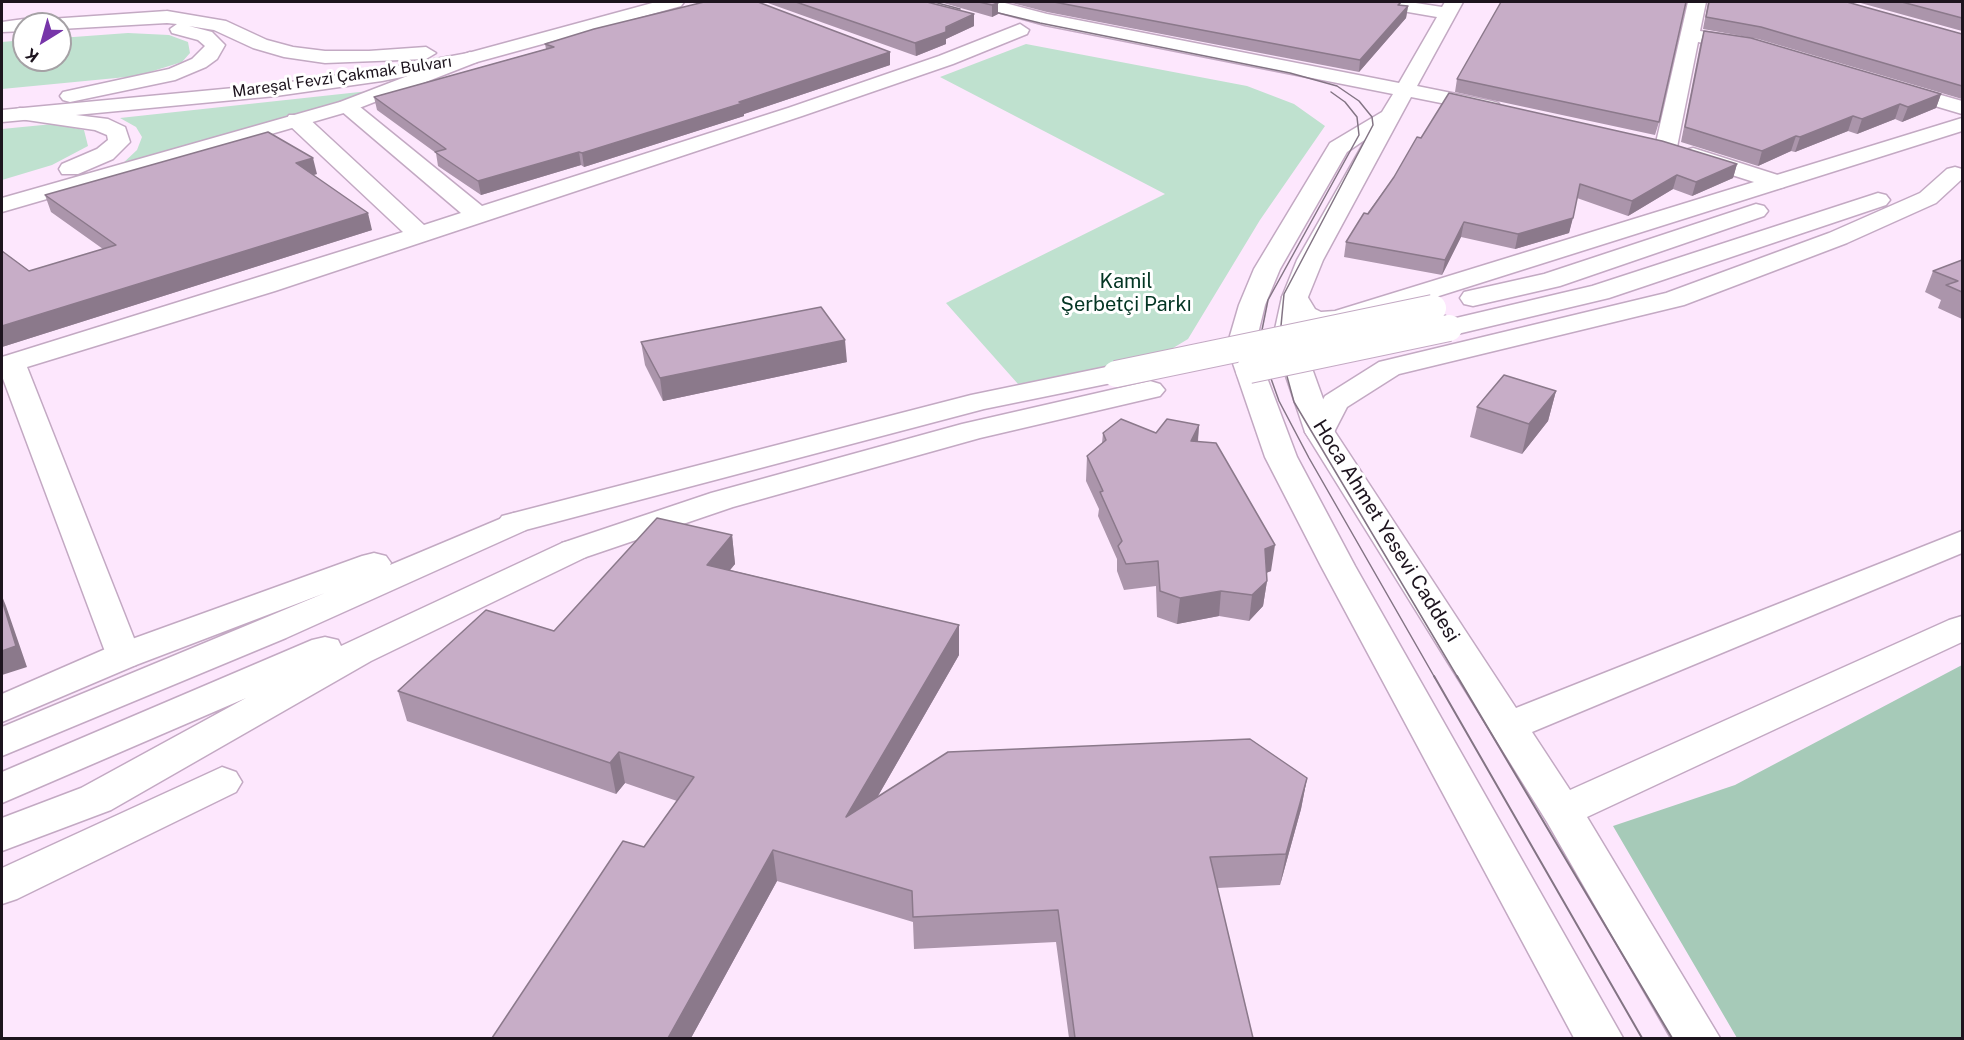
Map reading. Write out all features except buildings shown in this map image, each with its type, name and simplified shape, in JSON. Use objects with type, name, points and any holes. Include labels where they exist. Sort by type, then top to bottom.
[{"type":"main road","name":"Mareşal Fevzi Çakmak Bulvarı","points":[[8,111],[70,96],[381,63],[626,2]]},
{"type":"main road","name":"Mareşal Fevzi Çakmak Bulvarı","points":[[8,111],[276,90],[382,75],[470,58],[675,2]]},
{"type":"main road","points":[[982,2],[1045,19],[1398,101]]},
{"type":"main road","points":[[1378,2],[1450,7]]},
{"type":"main road","points":[[1666,147],[1697,2]]},
{"type":"main road","points":[[1045,19],[1065,7]]},
{"type":"main road","name":"Hoca Ahmet Yesevi Caddesi","points":[[1450,7],[1310,260],[1294,297],[1287,338],[1320,432],[1562,811],[1696,1038]]},
{"type":"main road","points":[[72,22],[167,17],[219,25],[260,44],[291,53],[325,57],[369,57],[426,53]]},
{"type":"main road","points":[[968,17],[1020,30],[1335,95],[1516,112]]},
{"type":"main road","points":[[70,96],[175,74],[210,55],[214,45],[205,36],[175,29],[72,32]]},
{"type":"main road","points":[[123,656],[6,364],[479,216],[913,64],[1020,30]]},
{"type":"main road","points":[[1690,35],[1762,48]]},
{"type":"main road","points":[[2,204],[347,106],[470,58]]},
{"type":"main road","points":[[1873,82],[1962,108]]},
{"type":"main road","points":[[1398,101],[1338,148],[1267,269],[1252,304],[1241,346],[1281,457],[1338,566],[1599,1038]]},
{"type":"main road","points":[[347,106],[479,216]]},
{"type":"main road","points":[[2,189],[75,168],[105,154],[119,142],[117,132],[100,124],[8,111]]},
{"type":"main road","points":[[297,120],[420,235]]},
{"type":"main road","points":[[1294,297],[1305,314],[1317,320],[1336,319],[1962,124]]},
{"type":"main road","points":[[1643,141],[1776,182]]},
{"type":"main road","points":[[2,788],[341,642],[574,550],[722,500],[973,430],[1150,390],[1441,318],[1962,141]]},
{"type":"main road","points":[[2,709],[123,656],[422,545],[981,401],[1116,374],[1600,292],[1959,173]]},
{"type":"main road","points":[[1320,432],[1335,402],[1389,368],[1675,299],[1838,238],[1928,198],[1959,173]]},
{"type":"main road","points":[[2,742],[273,630],[514,523]]},
{"type":"main road","points":[[1509,726],[1962,542]]},
{"type":"main road","points":[[2,835],[96,799],[358,652],[574,550]]},
{"type":"main road","points":[[1562,811],[1962,628]]},
{"type":"main road","points":[[2,887],[222,782]]},
{"type":"green space","points":[[128,33],[169,35],[188,42],[190,53],[182,62],[137,76],[2,89],[2,42],[12,41],[12,72],[72,72],[72,37]]},
{"type":"green space","name":"Kamil Şerbetçi Parkı","points":[[1026,44],[1247,86],[1294,104],[1325,126],[1260,220],[1188,339],[1150,362],[1018,384],[946,303],[1165,194],[940,77]]},
{"type":"green space","points":[[378,90],[121,165],[137,150],[142,137],[136,127],[120,118]]},
{"type":"green space","points":[[53,124],[84,130],[88,146],[52,165],[2,180],[2,129]]},
{"type":"green space","points":[[1962,665],[1962,1038],[1737,1038],[1613,826],[1735,785]]},
{"type":"tram line","points":[[934,2],[960,9]]},
{"type":"tram line","points":[[953,2],[1040,23],[1290,73],[1337,86],[1359,101],[1372,117],[1373,125],[1284,294],[1279,347],[1294,402],[1458,678]]},
{"type":"tram line","points":[[1331,92],[1345,102],[1357,117],[1359,135],[1268,300],[1259,345],[1279,401],[1309,458],[1435,678]]},
{"type":"tram line","points":[[1434,676],[1642,1038]]},
{"type":"tram line","points":[[1457,676],[1672,1038]]}]
